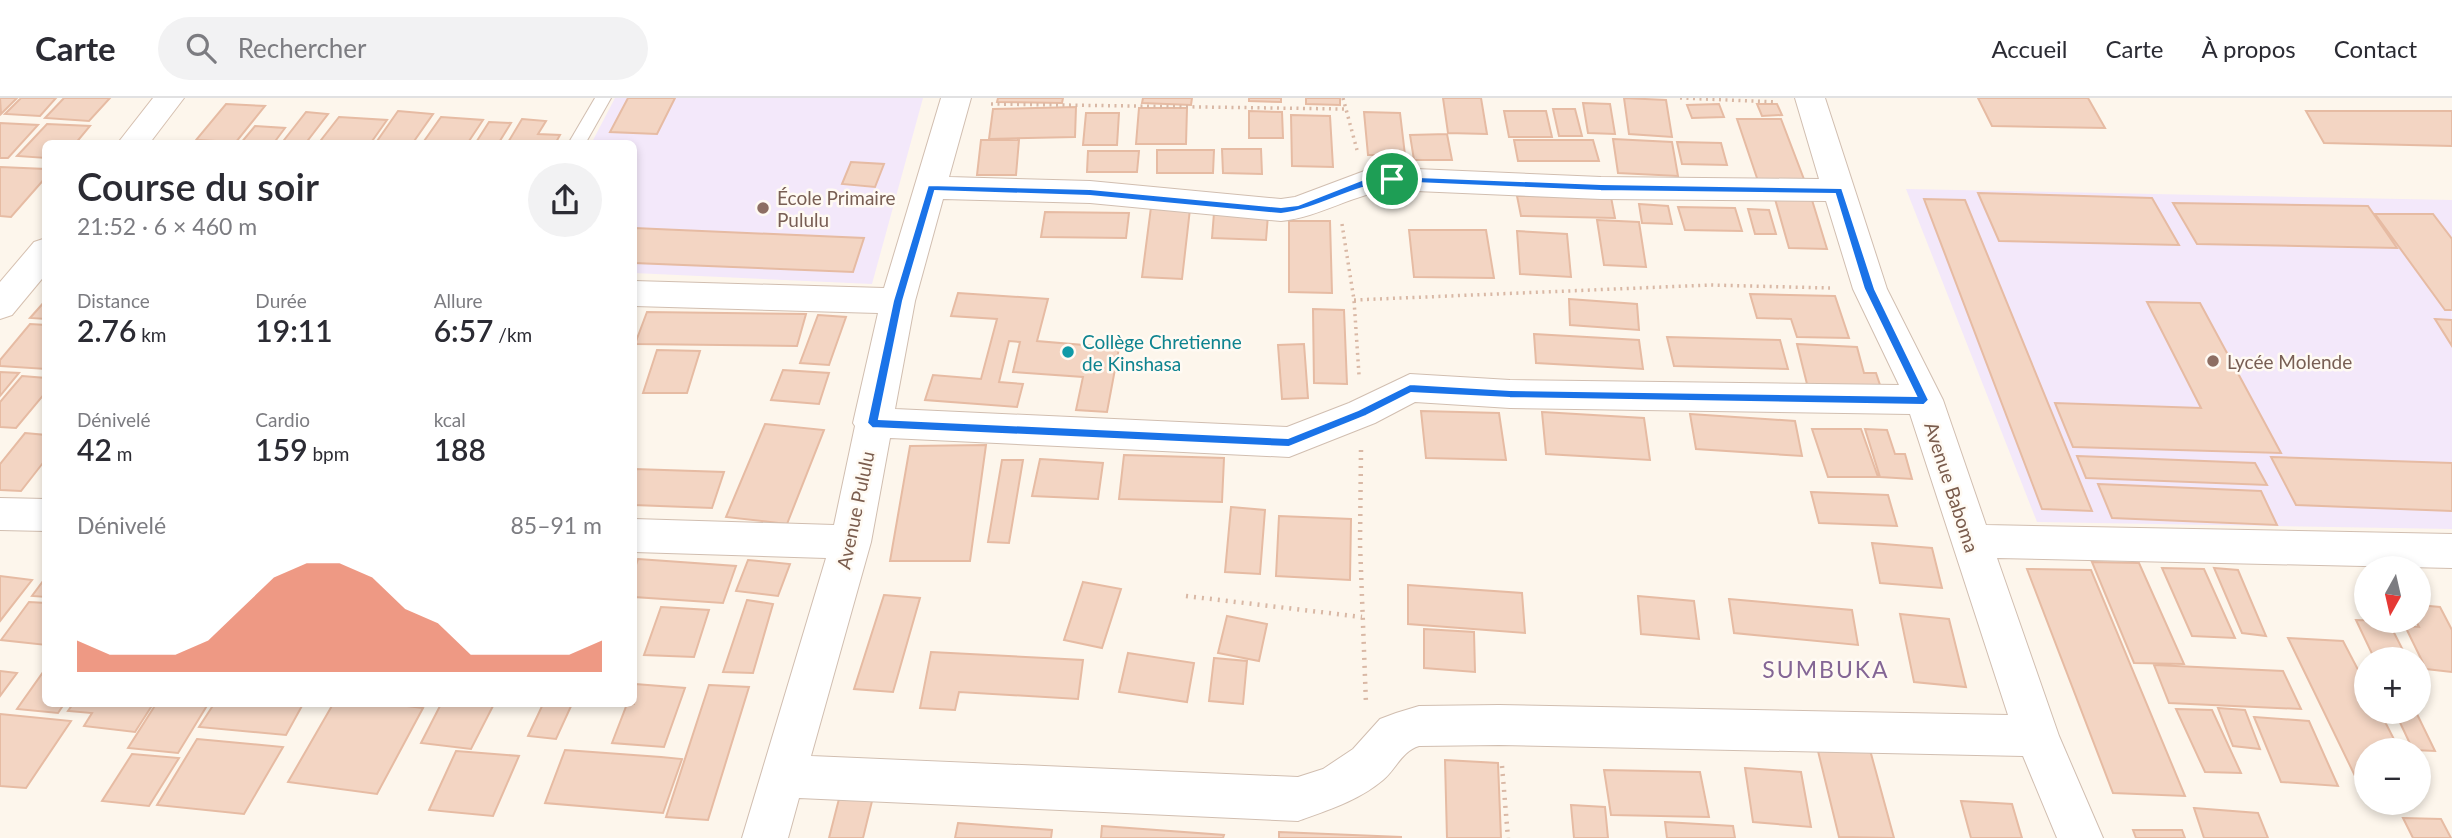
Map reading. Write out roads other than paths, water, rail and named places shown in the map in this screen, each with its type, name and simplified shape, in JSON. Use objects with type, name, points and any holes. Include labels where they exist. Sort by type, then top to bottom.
[{"type":"street","points":[[135,140],[169,98]]},
{"type":"street","name":"Avenue Pululu","points":[[765,838],[851,542],[872,423],[898,301],[955,101]]},
{"type":"street","name":"Avenue Baboma","points":[[1811,101],[1870,289],[1924,400],[2038,736],[2080,838]]},
{"type":"street","points":[[931,188],[1090,192],[1281,210],[1299,208],[1352,186],[1392,179],[1601,188],[1839,190]]},
{"type":"street","points":[[0,306],[39,266]]},
{"type":"street","points":[[637,292],[898,301]]},
{"type":"street","points":[[872,423],[1289,442],[1362,413],[1410,388],[1510,394],[1924,400]]},
{"type":"street","points":[[0,514],[42,515]]},
{"type":"street","points":[[637,535],[851,542]]},
{"type":"street","points":[[1970,541],[2452,551]]},
{"type":"street","points":[[781,776],[1298,799],[1336,786],[1370,764],[1396,733],[1419,726],[1499,725],[2038,736]]},
{"type":"lane","points":[[578,140],[603,98]]},
{"type":"place","name":"École Primaire Pululu","points":[[763,208]]},
{"type":"place","name":"Collège Chretienne de Kinshasa","points":[[1068,352]]},
{"type":"place","name":"Lycée Molende","points":[[2213,361]]},
{"type":"district","name":"SUMBUKA","points":[[1826,669]]}]
